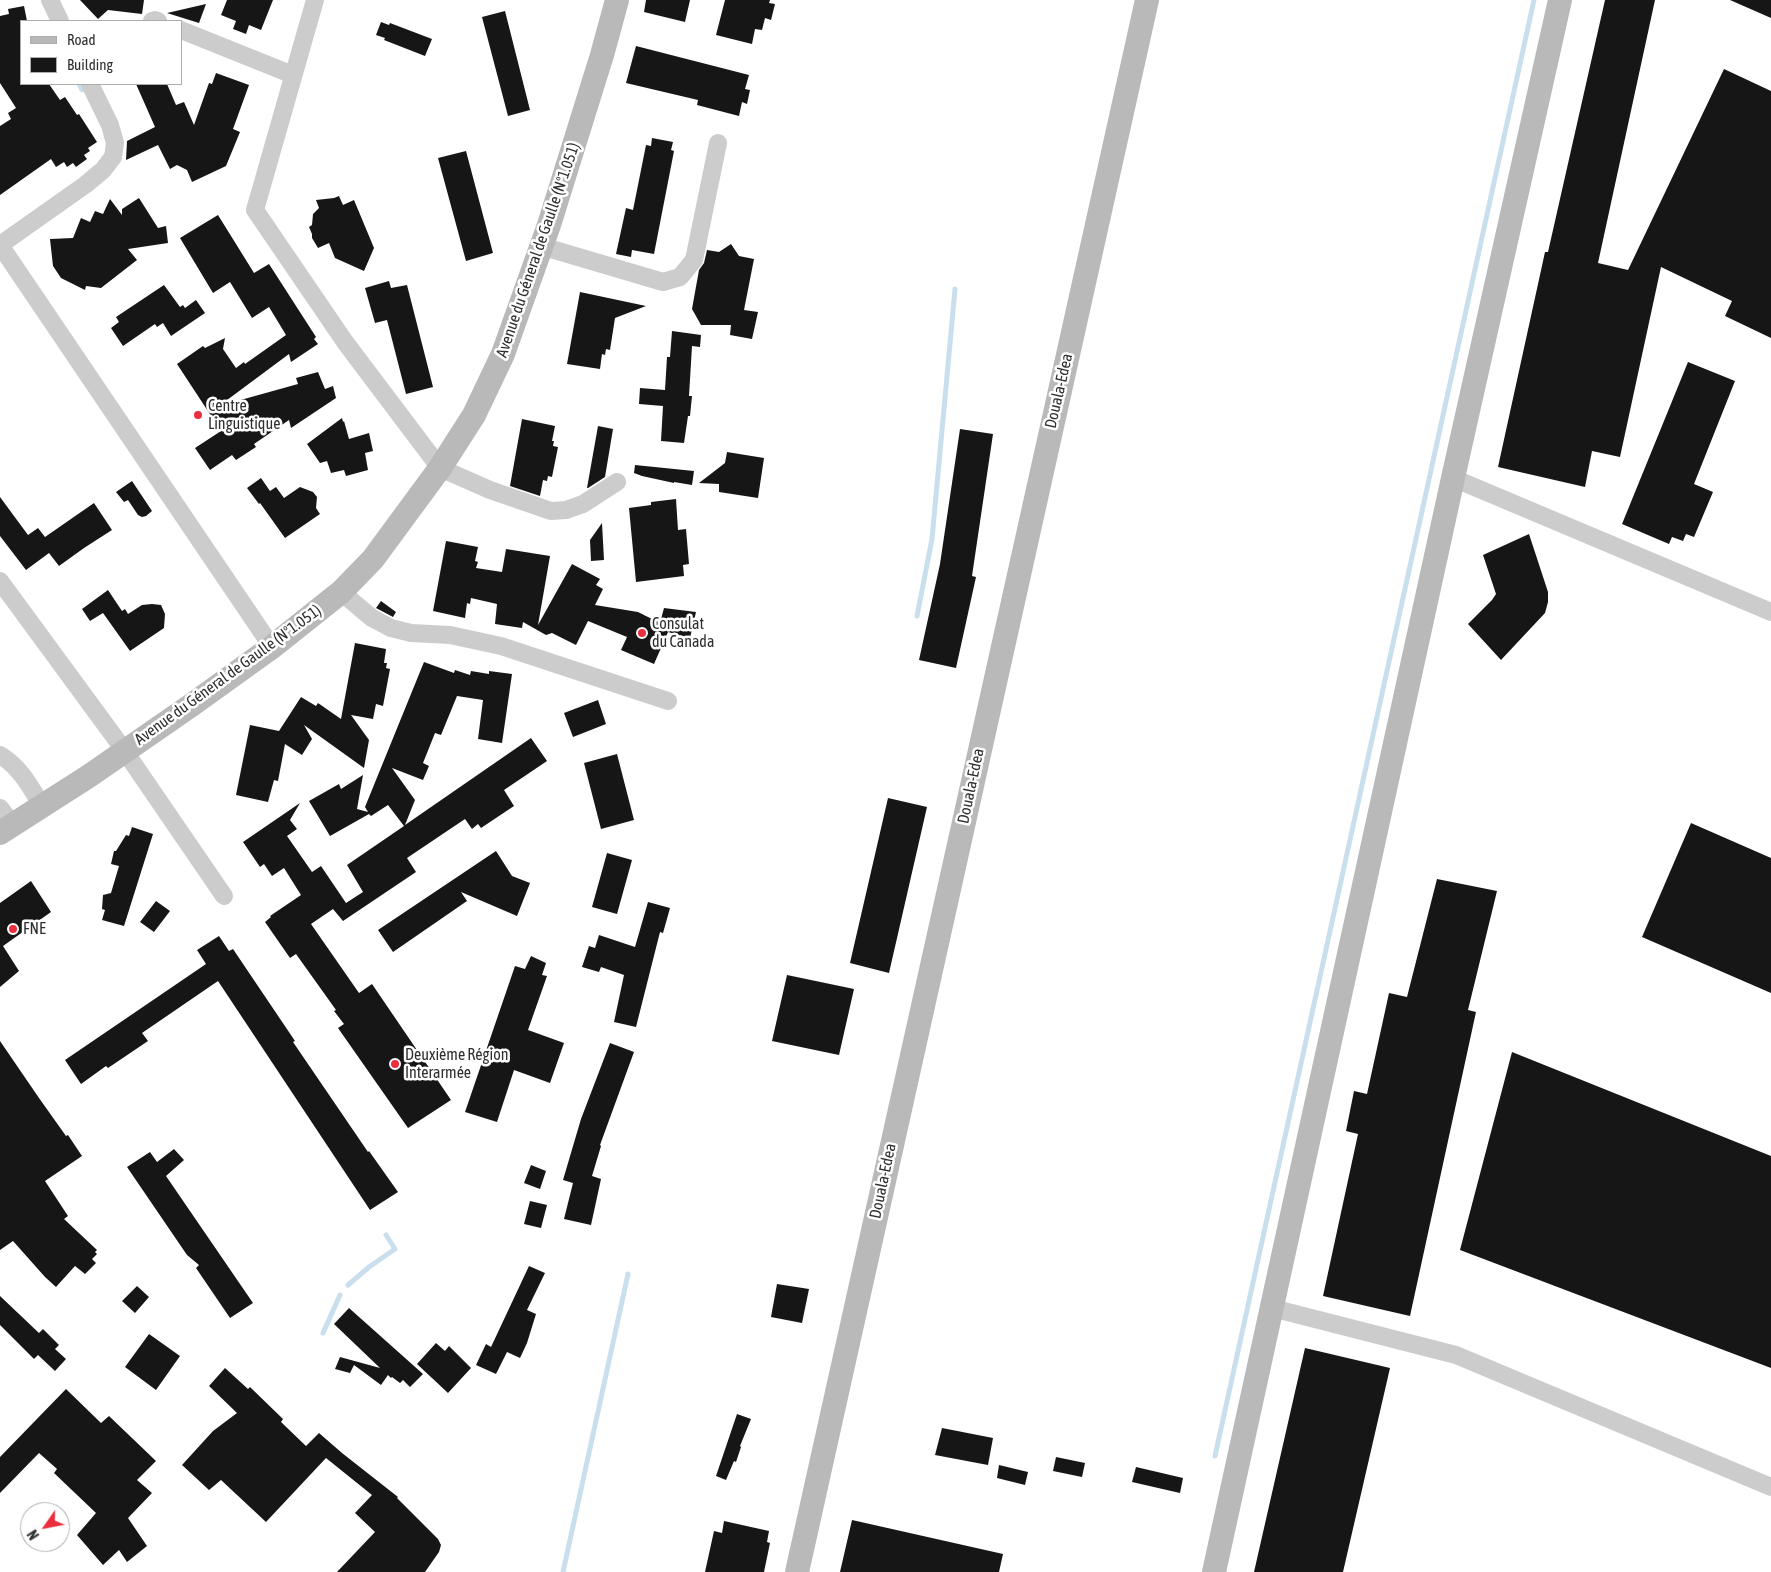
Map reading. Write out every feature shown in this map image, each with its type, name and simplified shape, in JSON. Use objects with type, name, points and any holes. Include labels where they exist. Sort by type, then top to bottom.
[{"type":"main road","name":"Avenue du Géneral de Gaulle (N°1.051)","points":[[4,822],[42,806],[89,776],[272,647],[341,592],[373,559],[440,468],[474,415],[504,354],[542,246],[602,55],[617,0]]},
{"type":"main road","name":"Douala-Edea","points":[[797,1572],[1025,540],[1147,0]]},
{"type":"main road","points":[[1214,1572],[1453,478],[1560,0]]},
{"type":"street","points":[[50,0],[60,20]]},
{"type":"street","points":[[315,0],[255,210],[345,342],[440,468],[490,490],[551,511],[566,510],[583,504],[617,482]]},
{"type":"street","points":[[182,30],[293,75]]},
{"type":"street","points":[[90,85],[110,125],[115,143],[113,157],[104,170],[0,245],[272,647]]},
{"type":"street","points":[[542,246],[663,282],[680,277],[694,260],[718,143]]},
{"type":"street","points":[[1453,478],[1771,612]]},
{"type":"street","points":[[0,581],[124,750],[224,896]]},
{"type":"street","points":[[341,592],[372,618],[391,628],[411,633],[450,635],[501,646],[668,701]]},
{"type":"street","points":[[0,755],[10,761],[23,774],[42,806]]},
{"type":"street","points":[[1272,1308],[1456,1355],[1771,1487]]},
{"type":"building","points":[[80,0],[144,0],[142,14],[108,10],[98,19]]},
{"type":"building","points":[[227,0],[273,0],[261,30],[249,25],[246,34],[233,29],[236,21],[221,15]]},
{"type":"building","points":[[646,0],[690,0],[685,22],[644,12]]},
{"type":"building","points":[[725,0],[770,0],[769,3],[775,4],[771,20],[765,18],[762,30],[755,29],[752,44],[716,35]]},
{"type":"building","points":[[1605,0],[1655,0],[1598,263],[1628,270],[1724,69],[1771,91],[1771,338],[1725,316],[1732,301],[1661,267],[1620,457],[1592,451],[1585,487],[1498,467],[1545,252],[1548,252]]},
{"type":"building","points":[[1730,0],[1771,0],[1771,18]]},
{"type":"building","points":[[206,4],[199,23],[167,13]]},
{"type":"building","points":[[24,6],[27,20],[20,20],[20,85],[50,85],[60,100],[65,97],[77,115],[79,114],[97,142],[88,148],[90,151],[84,155],[87,159],[76,167],[73,163],[67,167],[64,162],[56,167],[51,159],[0,195],[0,126],[11,119],[8,113],[16,108],[0,83],[0,16],[9,14],[8,9]]},
{"type":"building","points":[[505,11],[530,110],[508,116],[482,17]]},
{"type":"building","points":[[381,22],[389,25],[390,23],[432,39],[425,56],[376,35]]},
{"type":"building","points":[[636,46],[749,75],[745,89],[750,90],[747,104],[742,102],[739,116],[697,105],[698,100],[626,83]]},
{"type":"building","points":[[216,73],[249,85],[233,129],[240,132],[226,166],[192,182],[187,170],[177,165],[170,169],[158,145],[126,160],[127,141],[155,127],[136,85],[167,85],[176,105],[184,102],[194,125],[209,83],[212,84]]},
{"type":"building","points":[[652,138],[673,142],[671,150],[674,151],[654,254],[632,250],[631,257],[616,254],[626,208],[633,210],[646,145],[651,146]]},
{"type":"building","points":[[466,151],[493,253],[466,261],[438,158]]},
{"type":"building","points":[[339,196],[343,205],[354,200],[374,248],[364,271],[335,258],[329,243],[318,248],[312,238],[309,227],[312,225],[313,214],[319,208],[316,200]]},
{"type":"building","points":[[139,198],[158,228],[166,226],[168,243],[128,249],[137,260],[101,288],[86,286],[85,290],[61,278],[53,266],[50,239],[73,238],[81,218],[90,222],[95,211],[103,214],[110,199],[122,215],[122,209]]},
{"type":"building","points":[[218,215],[254,273],[269,264],[316,337],[314,339],[318,344],[291,362],[289,354],[219,406],[298,384],[296,378],[318,372],[325,389],[333,386],[336,398],[291,428],[289,420],[254,444],[256,447],[236,460],[232,455],[210,470],[195,448],[221,431],[177,364],[203,346],[205,348],[225,338],[223,349],[236,368],[244,362],[245,364],[286,335],[269,307],[252,318],[230,282],[213,293],[180,238]]},
{"type":"building","points":[[731,244],[739,256],[754,259],[744,310],[758,312],[752,339],[730,335],[731,325],[701,325],[692,309],[699,270],[704,263],[707,250],[719,252]]},
{"type":"building","points":[[389,281],[391,288],[407,285],[433,387],[406,394],[387,320],[375,323],[365,288]]},
{"type":"building","points":[[164,285],[180,307],[183,305],[185,308],[196,300],[205,313],[171,336],[163,323],[157,327],[155,324],[123,346],[111,328],[119,322],[116,317]]},
{"type":"building","points":[[580,292],[646,306],[615,318],[610,350],[606,349],[605,355],[602,354],[600,369],[567,364]]},
{"type":"building","points":[[672,331],[701,335],[700,347],[692,346],[689,396],[692,396],[684,443],[661,441],[663,406],[639,404],[640,388],[665,390],[667,357],[670,357]]},
{"type":"building","points":[[1688,362],[1735,381],[1694,484],[1713,492],[1694,537],[1686,534],[1683,541],[1672,537],[1669,544],[1622,524]]},
{"type":"building","points":[[342,418],[349,439],[369,433],[373,451],[365,453],[368,470],[346,476],[344,470],[331,473],[327,461],[320,463],[307,444]]},
{"type":"building","points":[[522,419],[555,426],[552,441],[554,441],[553,446],[558,447],[552,477],[548,476],[547,481],[543,480],[540,496],[510,486]]},
{"type":"building","points":[[598,426],[613,429],[605,477],[587,488]]},
{"type":"building","points":[[960,429],[993,434],[972,576],[976,577],[956,668],[919,660],[940,564]]},
{"type":"building","points":[[727,452],[764,458],[758,498],[719,492],[719,484],[699,483],[725,463]]},
{"type":"building","points":[[635,465],[694,471],[692,485],[642,476],[634,473]]},
{"type":"building","points":[[261,478],[270,491],[276,487],[284,498],[300,487],[313,492],[317,497],[316,508],[320,514],[285,538],[247,488]]},
{"type":"building","points":[[132,481],[152,511],[146,516],[138,515],[128,500],[124,502],[116,492]]},
{"type":"building","points":[[0,497],[28,535],[38,528],[45,537],[94,503],[112,530],[59,566],[49,553],[26,570],[0,536]]},
{"type":"building","points":[[676,499],[678,530],[686,529],[689,564],[683,565],[684,576],[636,582],[629,508],[651,505],[651,502]]},
{"type":"building","points":[[602,523],[604,560],[591,561],[590,540]]},
{"type":"building","points":[[1529,534],[1548,592],[1548,602],[1545,613],[1501,660],[1468,624],[1496,594],[1483,555]]},
{"type":"building","points":[[446,541],[478,547],[475,561],[478,562],[476,568],[502,572],[506,549],[550,556],[538,625],[572,564],[600,579],[596,585],[603,589],[595,605],[638,612],[660,623],[664,608],[696,612],[690,638],[668,632],[654,664],[621,650],[627,637],[588,621],[576,645],[552,633],[546,635],[523,622],[522,628],[495,624],[497,604],[471,598],[470,604],[467,603],[465,618],[433,611]]},
{"type":"building","points":[[108,590],[122,611],[125,609],[128,614],[142,605],[161,605],[165,614],[164,628],[130,651],[103,613],[90,621],[82,609]]},
{"type":"building","points":[[381,601],[396,612],[393,617],[376,608]]},
{"type":"building","points":[[355,643],[386,649],[384,663],[387,663],[386,668],[390,669],[383,706],[376,704],[373,719],[351,715],[369,740],[364,768],[304,725],[312,739],[302,755],[285,744],[278,781],[274,780],[268,802],[236,795],[250,725],[279,731],[301,697],[316,706],[318,703],[341,719]]},
{"type":"building","points":[[424,662],[454,673],[455,670],[470,675],[471,671],[489,674],[489,671],[512,674],[502,743],[478,739],[483,700],[457,696],[441,735],[435,733],[423,763],[429,766],[423,780],[392,768],[415,800],[405,825],[531,738],[547,761],[504,790],[514,806],[481,828],[478,824],[472,829],[465,819],[407,858],[416,872],[343,921],[333,909],[311,924],[359,993],[372,984],[451,1100],[408,1128],[338,1028],[344,1024],[334,1011],[336,1010],[296,954],[290,958],[265,922],[270,916],[301,895],[284,868],[272,876],[264,864],[260,867],[243,842],[300,803],[290,820],[297,829],[287,836],[312,872],[321,866],[346,903],[363,892],[347,865],[404,826],[388,805],[371,816],[369,814],[330,836],[309,801],[339,784],[341,789],[363,775],[357,809],[368,812],[365,807]]},
{"type":"building","points":[[598,700],[606,724],[573,737],[564,713]]},
{"type":"building","points":[[617,754],[634,820],[601,829],[584,763]]},
{"type":"building","points":[[888,798],[927,807],[889,973],[850,963]]},
{"type":"building","points":[[1691,823],[1771,858],[1771,993],[1642,937]]},
{"type":"building","points":[[132,827],[153,834],[124,926],[102,920],[105,910],[102,909],[103,895],[111,893],[119,866],[111,864],[114,851],[116,851],[126,835],[129,836]]},
{"type":"building","points":[[496,851],[512,876],[530,883],[517,916],[461,892],[467,901],[393,952],[378,930]]},
{"type":"building","points":[[607,853],[632,860],[617,914],[592,907]]},
{"type":"building","points":[[1437,879],[1497,891],[1468,1010],[1476,1012],[1410,1316],[1323,1296],[1358,1134],[1346,1131],[1354,1091],[1367,1094],[1389,993],[1407,997]]},
{"type":"building","name":"FNE","points":[[31,881],[51,912],[3,946],[19,971],[0,987],[0,903]]},
{"type":"building","points":[[156,901],[170,911],[154,932],[140,922]]},
{"type":"building","points":[[648,902],[670,908],[663,933],[660,932],[636,1027],[614,1022],[624,975],[601,967],[599,972],[582,967],[589,946],[595,948],[599,935],[635,947]]},
{"type":"building","points":[[219,936],[229,951],[233,949],[295,1041],[293,1042],[368,1152],[398,1192],[370,1210],[218,981],[142,1033],[148,1041],[108,1068],[106,1066],[81,1084],[65,1060],[206,964],[197,950]]},
{"type":"building","points":[[531,956],[546,963],[542,975],[547,976],[528,1030],[564,1043],[550,1083],[514,1070],[497,1122],[465,1112],[515,966],[525,969]]},
{"type":"building","points":[[787,975],[854,989],[839,1055],[772,1041]]},
{"type":"building","points":[[0,1041],[82,1156],[45,1181],[68,1216],[64,1219],[97,1250],[95,1252],[97,1254],[92,1259],[96,1263],[85,1274],[75,1266],[56,1287],[13,1241],[0,1250]]},
{"type":"building","points":[[610,1043],[634,1052],[600,1145],[592,1176],[601,1179],[591,1225],[564,1219],[573,1183],[563,1180],[581,1119]]},
{"type":"building","points":[[1512,1052],[1771,1156],[1771,1368],[1460,1250]]},
{"type":"building","points":[[174,1149],[184,1160],[166,1176],[253,1303],[230,1318],[196,1268],[199,1265],[187,1255],[127,1167],[150,1152],[157,1162]]},
{"type":"building","points":[[531,1165],[546,1171],[540,1189],[524,1183]]},
{"type":"building","points":[[530,1201],[547,1205],[541,1228],[524,1224]]},
{"type":"building","points":[[529,1266],[545,1273],[527,1310],[536,1314],[520,1358],[507,1352],[496,1374],[476,1365],[486,1344],[491,1347]]},
{"type":"building","points":[[777,1284],[809,1289],[802,1323],[771,1317]]},
{"type":"building","points":[[137,1286],[149,1297],[135,1313],[122,1301]]},
{"type":"building","points":[[0,1296],[39,1333],[43,1329],[59,1345],[55,1349],[66,1359],[55,1371],[38,1355],[34,1359],[0,1325]]},
{"type":"building","points":[[349,1308],[423,1374],[410,1387],[403,1380],[400,1383],[388,1375],[381,1385],[354,1365],[350,1373],[335,1369],[340,1357],[380,1368],[334,1324]]},
{"type":"building","points":[[149,1334],[180,1356],[156,1390],[125,1367]]},
{"type":"building","points":[[436,1343],[445,1351],[449,1346],[471,1368],[448,1393],[417,1364]]},
{"type":"building","points":[[1305,1348],[1390,1368],[1343,1572],[1254,1572]]},
{"type":"building","points":[[225,1368],[248,1389],[250,1387],[283,1419],[281,1422],[306,1446],[319,1433],[398,1497],[438,1539],[441,1545],[439,1552],[425,1572],[337,1572],[375,1532],[355,1513],[372,1495],[326,1458],[266,1522],[221,1480],[209,1490],[182,1465],[213,1431],[237,1413],[209,1386]]},
{"type":"building","points":[[66,1389],[101,1423],[109,1416],[156,1461],[137,1480],[152,1493],[128,1518],[147,1546],[127,1562],[119,1550],[103,1565],[77,1535],[96,1513],[54,1473],[57,1469],[39,1453],[0,1493],[0,1457]]},
{"type":"building","points":[[737,1414],[751,1419],[736,1462],[734,1461],[726,1480],[716,1476]]},
{"type":"building","points":[[942,1428],[993,1438],[988,1465],[935,1455]]},
{"type":"building","points":[[1056,1457],[1085,1463],[1082,1477],[1053,1471]]},
{"type":"building","points":[[999,1465],[1028,1472],[1025,1485],[997,1478]]},
{"type":"building","points":[[1136,1467],[1183,1478],[1180,1493],[1132,1482]]},
{"type":"building","points":[[852,1520],[1003,1554],[999,1572],[840,1572]]},
{"type":"building","points":[[724,1521],[769,1531],[767,1542],[770,1543],[764,1572],[705,1572],[714,1531],[722,1533]]},
{"type":"waterway","points":[[1215,1456],[1534,0]]},
{"type":"waterway","points":[[80,85],[82,90]]},
{"type":"waterway","points":[[917,616],[932,539],[955,289]]},
{"type":"waterway","points":[[348,1285],[369,1267],[395,1249],[386,1235]]},
{"type":"waterway","points":[[563,1572],[628,1274]]},
{"type":"waterway","points":[[323,1333],[340,1295]]},
{"type":"place","name":"Centre Linguistique","points":[[198,415]]},
{"type":"place","name":"Consulat du Canada","points":[[642,633]]},
{"type":"place","name":"FNE","points":[[13,929]]},
{"type":"place","name":"Deuxième Région Interarmée","points":[[395,1064]]}]
